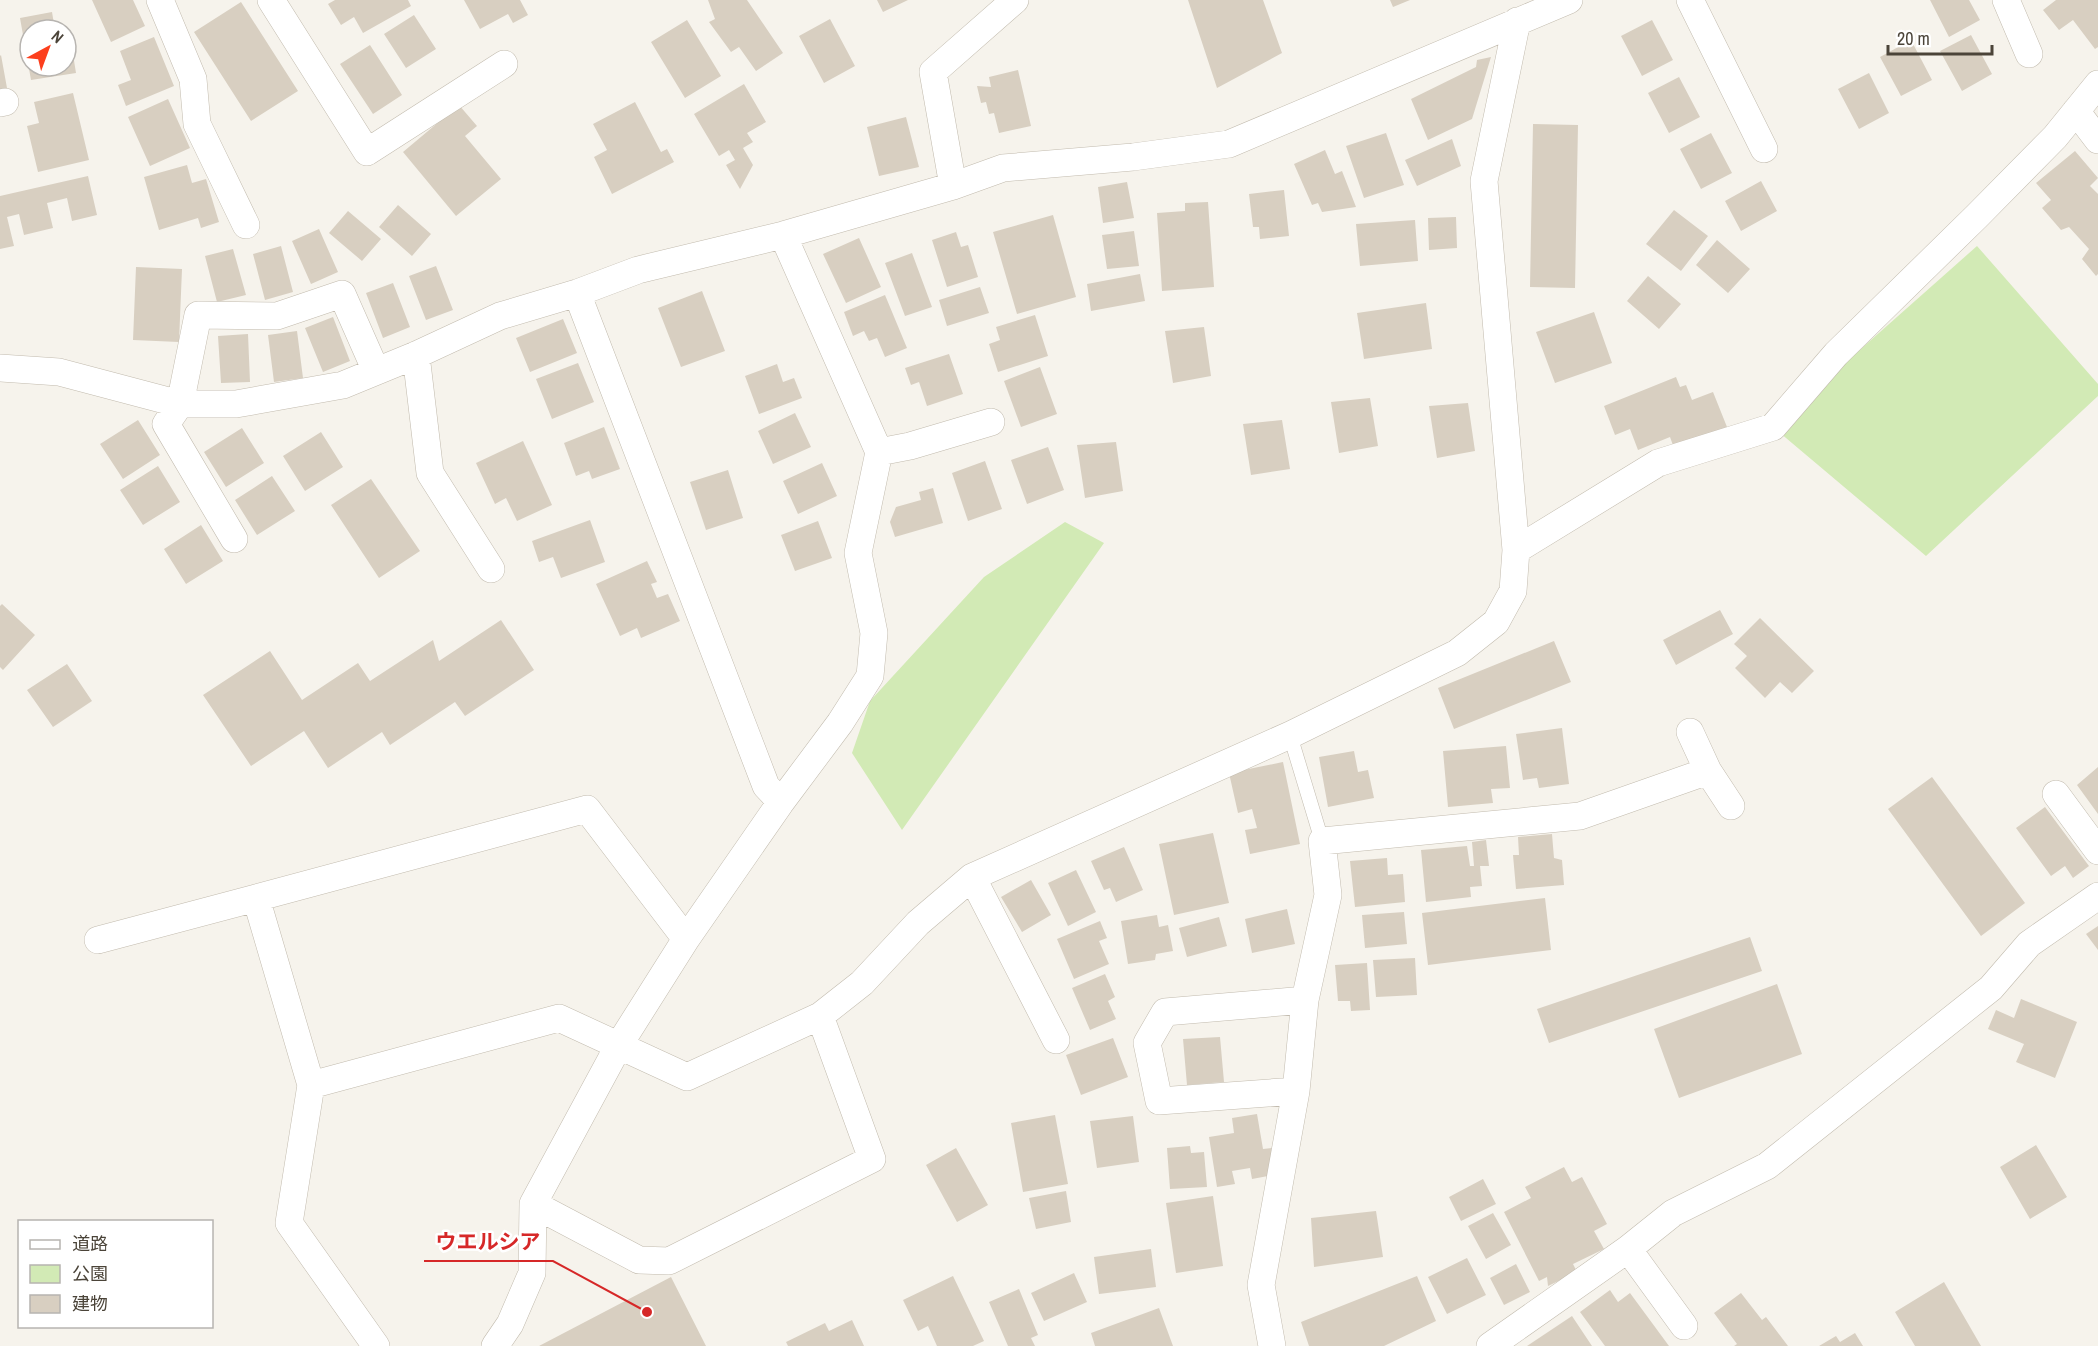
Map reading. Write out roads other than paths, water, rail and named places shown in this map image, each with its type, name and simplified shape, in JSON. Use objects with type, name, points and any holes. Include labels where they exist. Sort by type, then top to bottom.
[{"type":"street","points":[[160,0],[193,80],[197,124],[246,225]]},
{"type":"street","points":[[271,0],[367,152],[504,64]]},
{"type":"street","points":[[952,186],[933,72],[1015,0]]},
{"type":"street","points":[[0,368],[59,372],[180,404],[236,404],[343,385],[416,355],[500,316],[577,293],[638,270],[783,235],[952,186],[1003,168],[1133,157],[1229,144],[1569,0]]},
{"type":"street","points":[[1690,0],[1764,149]]},
{"type":"street","points":[[2006,0],[2029,54]]},
{"type":"street","points":[[311,1084],[559,1018],[687,1077],[820,1016],[862,983],[918,923],[972,877],[1290,735],[1457,653],[1496,622],[1513,591],[1516,550],[1485,181],[1517,21]]},
{"type":"street","points":[[1516,550],[1658,463],[1773,427],[1836,354],[2055,137],[2098,84]]},
{"type":"street","points":[[2076,111],[2098,140]]},
{"type":"street","points":[[495,1346],[510,1324],[532,1273],[533,1204],[619,1045],[686,939],[781,802],[840,723],[870,676],[874,633],[858,553],[879,452],[783,235]]},
{"type":"street","points":[[577,293],[766,786],[781,802]]},
{"type":"street","points":[[234,539],[166,424],[180,404],[198,315],[277,316],[342,294],[376,371]]},
{"type":"street","points":[[416,355],[430,473],[491,569]]},
{"type":"street","points":[[879,452],[910,446],[992,422]]},
{"type":"street","points":[[1690,732],[1708,771],[1731,806]]},
{"type":"street","points":[[1272,1346],[1262,1285],[1296,1091],[1305,1000],[1328,895],[1322,841],[1580,816],[1708,771]]},
{"type":"street","points":[[2056,794],[2098,851]]},
{"type":"street","points":[[98,940],[587,809],[686,939]]},
{"type":"street","points":[[972,877],[1056,1040]]},
{"type":"street","points":[[1490,1346],[1628,1250],[1673,1213],[1767,1166],[1991,988],[2029,944],[2098,896]]},
{"type":"street","points":[[256,898],[311,1084],[289,1223],[376,1346]]},
{"type":"street","points":[[1296,1091],[1159,1101],[1147,1043],[1165,1012],[1305,1000]]},
{"type":"street","points":[[533,1204],[639,1260],[669,1261],[872,1159],[820,1016]]},
{"type":"street","points":[[1628,1250],[1684,1326]]},
{"type":"lane","points":[[1290,735],[1322,841]]},
{"type":"place","name":"ウエルシア","points":[[647,1312]]}]
